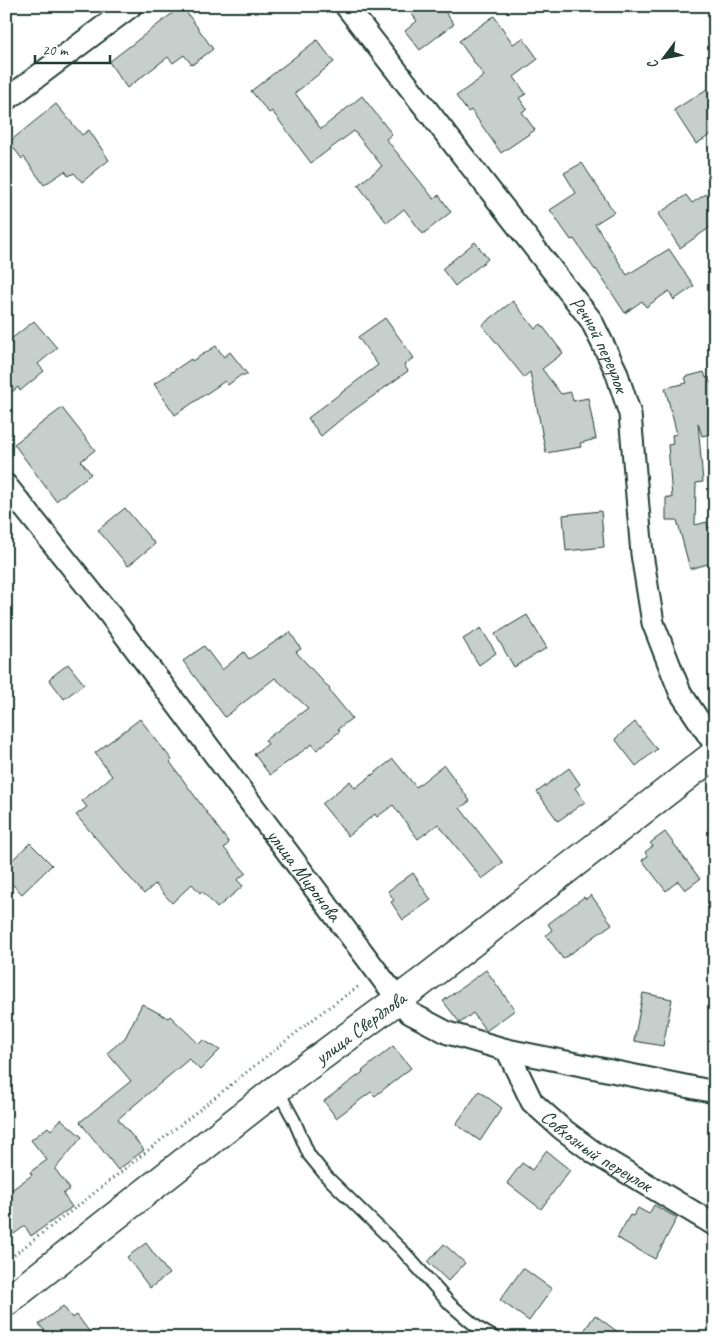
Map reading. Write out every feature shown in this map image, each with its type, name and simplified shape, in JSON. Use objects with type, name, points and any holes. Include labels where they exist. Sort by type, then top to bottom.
[{"type":"street","points":[[6,100],[131,6]]},
{"type":"street","name":"Речной переулок","points":[[346,6],[544,259],[595,328],[616,371],[630,414],[642,554],[653,623],[680,692],[715,745]]},
{"type":"street","name":"улица Миронова","points":[[6,485],[110,615],[384,981],[410,1013],[448,1033],[507,1050],[715,1092]]},
{"type":"street","name":"улица Свердлова","points":[[6,1302],[277,1089],[399,999],[715,754]]},
{"type":"street","name":"Совхозный переулок","points":[[507,1050],[532,1102],[561,1128],[596,1154],[715,1225]]},
{"type":"lane","points":[[277,1089],[294,1120],[309,1155],[327,1177],[402,1250],[450,1304],[478,1328],[495,1338]]},
{"type":"path","points":[[6,1260],[88,1198],[325,1010],[364,982]]},
{"type":"building","points":[[182,6],[213,49],[192,65],[184,55],[173,63],[168,57],[127,88],[109,62]]},
{"type":"building","points":[[406,6],[441,6],[454,24],[420,50],[405,31],[417,21]]},
{"type":"building","points":[[494,16],[513,44],[523,38],[538,59],[514,77],[526,94],[519,98],[527,109],[522,112],[535,130],[501,153],[471,110],[468,112],[456,96],[484,76],[459,41]]},
{"type":"building","points":[[317,40],[334,62],[295,93],[321,129],[362,96],[392,134],[386,139],[434,199],[439,195],[451,212],[423,234],[404,209],[387,223],[358,185],[382,166],[354,131],[311,163],[272,111],[269,113],[251,91]]},
{"type":"building","points":[[707,89],[715,100],[715,132],[696,144],[674,110]]},
{"type":"building","points":[[56,104],[82,135],[89,130],[109,160],[82,182],[74,173],[69,176],[65,171],[44,185],[24,157],[22,159],[9,142]]},
{"type":"building","points":[[582,163],[614,212],[595,224],[627,275],[669,249],[694,286],[674,300],[669,291],[646,307],[642,301],[625,313],[596,269],[574,239],[571,240],[550,210],[576,193],[564,173]]},
{"type":"building","points":[[706,194],[715,207],[715,224],[680,248],[658,214],[686,195],[692,203]]},
{"type":"building","points":[[475,242],[488,259],[455,286],[442,269]]},
{"type":"building","points":[[513,301],[535,329],[541,324],[563,353],[542,369],[561,394],[571,392],[573,401],[588,398],[596,439],[580,443],[581,447],[546,453],[530,372],[524,377],[482,325]]},
{"type":"building","points":[[385,318],[414,358],[404,365],[408,371],[321,436],[308,418],[378,365],[358,337]]},
{"type":"building","points":[[34,321],[57,348],[38,364],[44,371],[20,391],[18,387],[6,397],[6,343]]},
{"type":"building","points":[[216,346],[224,357],[230,352],[248,375],[241,375],[228,385],[225,381],[175,415],[154,384],[191,359],[192,361]]},
{"type":"building","points":[[704,372],[706,378],[709,377],[710,383],[715,381],[715,404],[711,405],[715,421],[715,433],[702,436],[698,423],[703,482],[696,483],[695,525],[707,522],[708,528],[715,526],[715,562],[690,569],[677,520],[666,520],[666,497],[672,498],[668,445],[673,444],[672,435],[677,434],[665,388],[687,383],[685,377]]},
{"type":"building","points":[[62,408],[95,450],[81,461],[91,474],[56,501],[14,444]]},
{"type":"building","points":[[125,508],[155,544],[128,566],[98,530]]},
{"type":"building","points":[[601,511],[604,547],[566,551],[563,515]]},
{"type":"building","points":[[527,615],[547,648],[514,667],[495,634]]},
{"type":"building","points":[[481,628],[496,653],[479,665],[463,639]]},
{"type":"building","points":[[290,632],[301,649],[296,652],[330,689],[352,718],[317,750],[312,744],[270,775],[254,754],[268,744],[265,740],[308,708],[275,678],[225,717],[183,661],[204,646],[222,670],[244,652],[249,659]]},
{"type":"building","points":[[68,664],[84,684],[64,699],[49,679]]},
{"type":"building","points":[[140,719],[172,760],[170,762],[229,843],[224,848],[246,873],[237,880],[243,886],[217,908],[202,891],[200,893],[192,884],[172,903],[155,884],[144,894],[76,815],[87,807],[82,801],[112,776],[95,753]]},
{"type":"building","points":[[635,722],[657,749],[636,766],[615,739]]},
{"type":"building","points":[[393,759],[416,787],[444,765],[470,801],[460,808],[503,863],[482,879],[438,824],[418,839],[393,805],[377,817],[375,814],[348,836],[322,804],[350,781],[355,788]]},
{"type":"building","points":[[569,768],[580,784],[575,788],[585,802],[558,821],[537,792]]},
{"type":"building","points":[[665,832],[700,879],[685,890],[678,881],[666,891],[642,860],[648,856],[645,852],[653,846],[650,843]]},
{"type":"building","points":[[30,843],[52,865],[22,894],[6,878],[6,866]]},
{"type":"building","points":[[413,873],[431,900],[403,920],[391,902],[394,900],[388,891]]},
{"type":"building","points":[[591,895],[612,924],[563,959],[546,935],[552,930],[548,924],[584,897],[586,899]]},
{"type":"building","points":[[486,970],[515,1010],[486,1031],[473,1013],[460,1023],[443,1001]]},
{"type":"building","points":[[643,993],[672,999],[663,1046],[634,1041]]},
{"type":"building","points":[[142,1004],[168,1018],[170,1016],[199,1044],[203,1040],[220,1050],[200,1070],[189,1059],[118,1119],[144,1150],[118,1170],[80,1122],[131,1081],[107,1053],[125,1038]]},
{"type":"building","points":[[393,1046],[411,1068],[375,1096],[371,1092],[336,1118],[324,1101],[363,1072]]},
{"type":"building","points":[[479,1091],[502,1108],[480,1141],[456,1124]]},
{"type":"building","points":[[61,1119],[82,1137],[55,1169],[70,1189],[63,1194],[72,1207],[31,1236],[25,1226],[14,1234],[6,1223],[6,1194],[32,1175],[30,1172],[47,1160],[31,1140],[48,1127],[51,1130]]},
{"type":"building","points":[[546,1151],[570,1170],[541,1209],[507,1183],[522,1163],[532,1170]]},
{"type":"building","points":[[654,1205],[677,1218],[655,1259],[617,1238],[630,1215],[633,1216],[638,1208],[649,1214]]},
{"type":"building","points":[[146,1243],[169,1274],[150,1288],[127,1257]]},
{"type":"building","points":[[444,1244],[465,1263],[448,1281],[428,1262]]},
{"type":"building","points":[[523,1268],[552,1289],[529,1321],[500,1300]]},
{"type":"building","points":[[63,1306],[72,1318],[77,1315],[94,1338],[47,1338],[49,1336],[39,1324]]},
{"type":"building","points":[[595,1315],[626,1338],[579,1338]]}]
